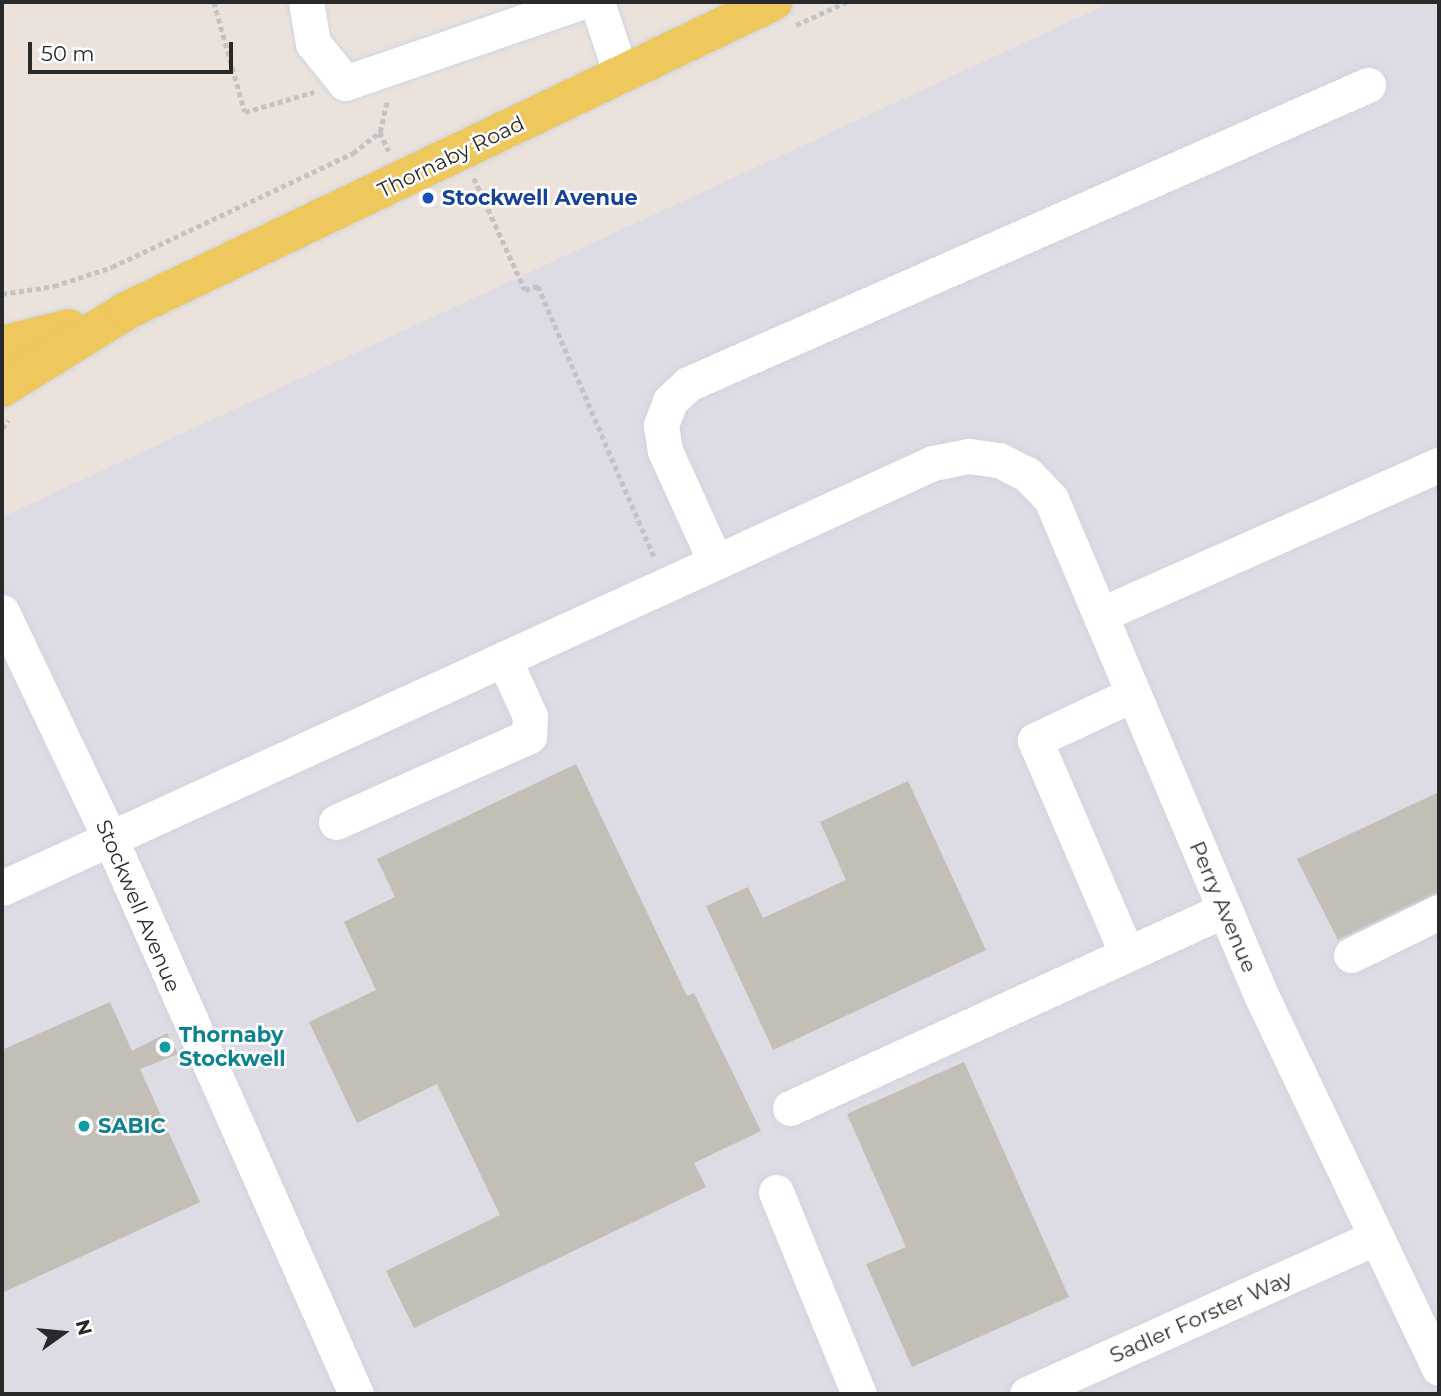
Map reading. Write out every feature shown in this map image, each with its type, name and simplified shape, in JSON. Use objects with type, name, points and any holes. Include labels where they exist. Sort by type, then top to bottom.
[{"type":"main road","name":"Thornaby Road","points":[[2,388],[128,310],[773,2]]},
{"type":"main road","name":"Thornaby Road","points":[[2,345],[128,310]]},
{"type":"street","points":[[306,2],[313,43],[345,83],[580,2]]},
{"type":"street","points":[[597,2],[621,74]]},
{"type":"street","points":[[2,888],[715,561],[665,451],[661,425],[670,401],[688,384],[1368,85]]},
{"type":"street","name":"Perry Avenue","points":[[715,561],[933,463],[969,456],[999,460],[1027,474],[1051,499],[1225,910],[1374,1238],[1439,1368]]},
{"type":"street","points":[[1100,615],[1439,465]]},
{"type":"street","name":"Stockwell Avenue","points":[[2,612],[110,838],[356,1394]]},
{"type":"street","points":[[337,822],[529,736],[530,716],[505,659]]},
{"type":"street","points":[[1127,954],[1035,740],[1133,694]]},
{"type":"street","points":[[790,1108],[1225,910]]},
{"type":"street","points":[[1351,955],[1439,912]]},
{"type":"street","points":[[776,1192],[859,1394]]},
{"type":"street","name":"Sadler Forster Way","points":[[1027,1394],[1374,1238]]},
{"type":"path","points":[[214,2],[245,112],[345,83]]},
{"type":"path","points":[[2,294],[54,286],[112,267],[353,153],[380,132],[386,71]]},
{"type":"path","points":[[473,177],[525,290],[538,286],[665,584]]},
{"type":"shaded area","points":[[1112,2],[1439,2],[1439,1394],[2,1394],[2,517]]},
{"type":"building","points":[[576,764],[687,996],[694,993],[761,1131],[694,1163],[706,1187],[414,1328],[386,1271],[500,1215],[437,1084],[357,1123],[309,1022],[376,990],[344,922],[395,897],[377,859]]},
{"type":"building","points":[[908,781],[986,950],[773,1050],[706,906],[748,887],[763,918],[846,880],[820,822]]},
{"type":"building","points":[[1439,792],[1439,892],[1338,940],[1297,859]]},
{"type":"building","name":"SABIC","points":[[110,1002],[132,1051],[167,1033],[178,1054],[140,1069],[200,1202],[2,1293],[2,1050]]},
{"type":"building","points":[[964,1062],[1069,1297],[912,1367],[866,1264],[906,1247],[847,1114]]},
{"type":"place","name":"Stockwell Avenue","points":[[428,198]]},
{"type":"place","name":"Thornaby Stockwell","points":[[165,1047]]},
{"type":"place","name":"SABIC","points":[[84,1126]]}]
